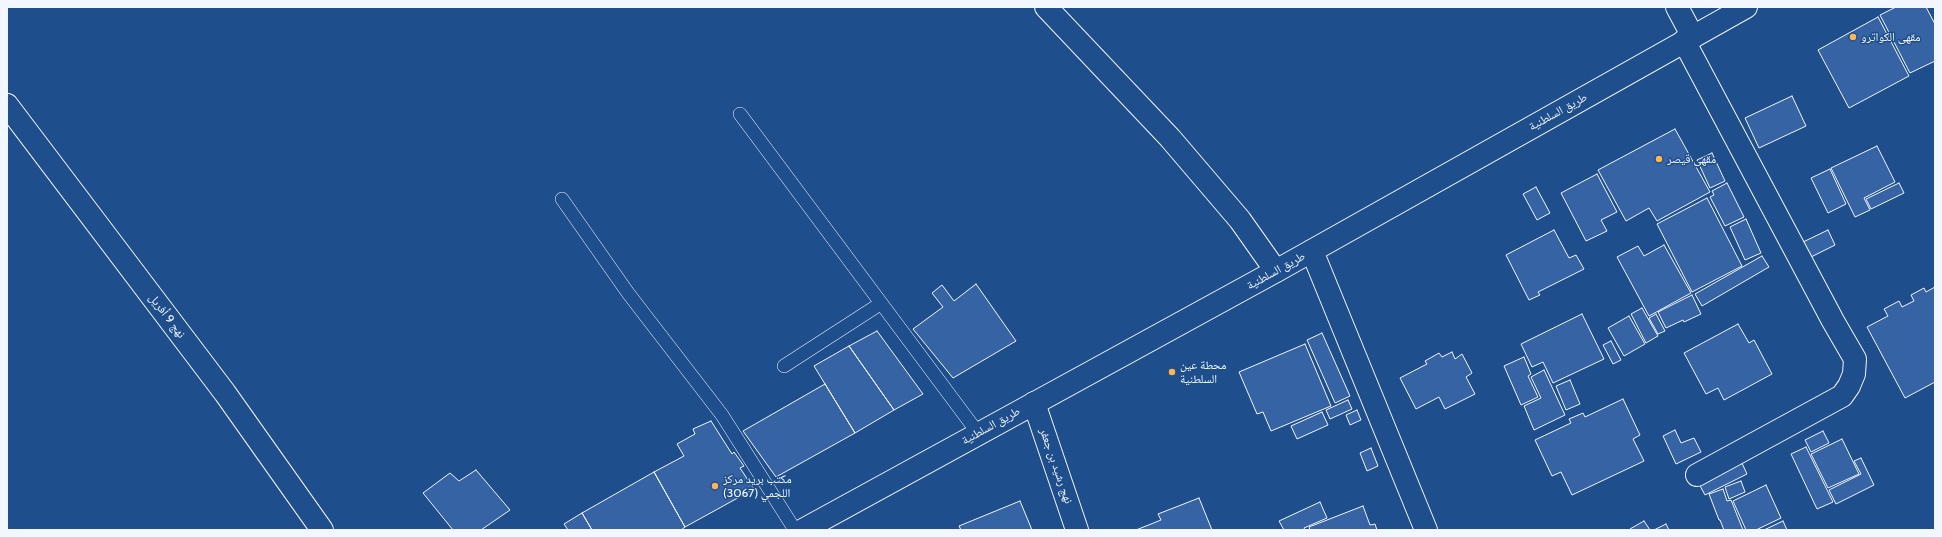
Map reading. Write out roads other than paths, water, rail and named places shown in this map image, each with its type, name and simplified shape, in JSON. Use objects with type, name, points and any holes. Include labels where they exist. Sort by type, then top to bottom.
[{"type":"street","points":[[1046,7],[1170,138],[1240,220],[1276,271]]},
{"type":"street","points":[[1677,7],[1689,39],[1833,321],[1855,359],[1854,374],[1849,386],[1842,396],[1697,475]]},
{"type":"street","name":"طريق السلطنية","points":[[803,530],[1276,271],[1746,7]]},
{"type":"street","name":"نهج 9 أفريل","points":[[7,105],[225,393],[322,530]]},
{"type":"street","points":[[1312,251],[1426,530]]},
{"type":"street","name":"نهج رشيد بن جعفر","points":[[1034,403],[1077,530]]},
{"type":"lane","points":[[740,114],[880,304],[978,433]]},
{"type":"lane","points":[[562,199],[628,293],[722,414],[795,530]]},
{"type":"lane","points":[[784,366],[880,304]]},
{"type":"place","name":"مقهى الكواترو","points":[[1853,37]]},
{"type":"place","name":"مقهى قيصر","points":[[1659,159]]},
{"type":"place","name":"محطة عين السلطنية","points":[[1172,372]]},
{"type":"place","name":"مكتب بريد مركز اللجمي (3067)","points":[[715,486]]}]
